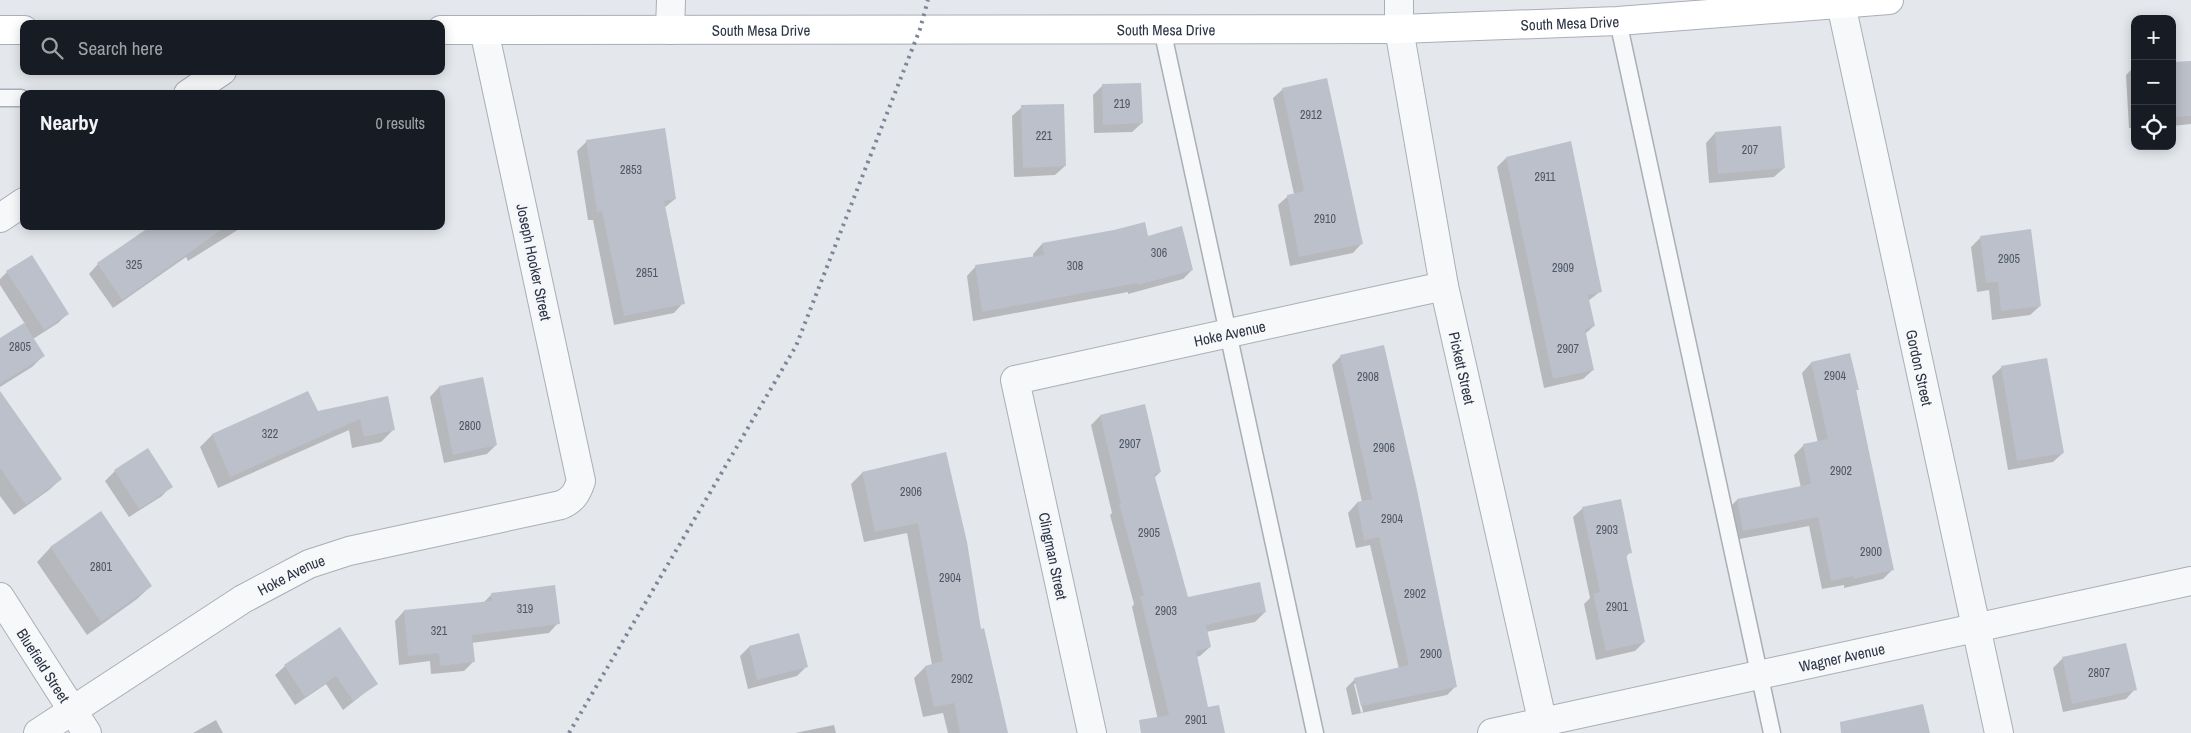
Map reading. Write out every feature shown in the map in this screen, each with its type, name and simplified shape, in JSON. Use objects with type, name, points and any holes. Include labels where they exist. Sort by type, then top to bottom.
[{"type":"main road","name":"South Mesa Drive","points":[[445,30],[1398,29],[1618,22],[1888,0]]},
{"type":"main road","points":[[0,30],[20,30]]},
{"type":"street","points":[[670,30],[671,0]]},
{"type":"street","name":"Pickett Street","points":[[1399,0],[1398,29],[1444,286],[1544,728]]},
{"type":"street","name":"Gordon Street","points":[[1841,4],[1999,733]]},
{"type":"street","name":"Joseph Hooker Street","points":[[484,30],[581,480],[577,494]]},
{"type":"street","points":[[194,90],[216,75]]},
{"type":"street","points":[[0,218],[20,205]]},
{"type":"street","name":"Hoke Avenue","points":[[1015,380],[1444,286]]},
{"type":"street","name":"Clingman Street","points":[[1015,380],[1092,733]]},
{"type":"street","name":"Hoke Avenue","points":[[38,733],[80,722],[243,598],[309,564],[349,551],[560,505],[570,501],[577,494]]},
{"type":"street","name":"Wagner Avenue","points":[[1492,733],[1544,728],[1759,675],[2191,580]]},
{"type":"street","name":"Bluefield Street","points":[[0,597],[80,722]]},
{"type":"lane","points":[[1618,22],[1772,733]]},
{"type":"lane","points":[[1162,29],[1315,733]]},
{"type":"lane","points":[[0,98],[20,98]]},
{"type":"building","points":[[2191,61],[2191,116],[2176,117],[2176,62]]},
{"type":"building","points":[[1327,78],[1363,244],[1299,257],[1287,195],[1304,191],[1282,88]]},
{"type":"building","points":[[1141,83],[1143,123],[1103,125],[1102,84]]},
{"type":"building","points":[[1064,104],[1066,166],[1023,168],[1021,105]]},
{"type":"building","points":[[1781,126],[1785,168],[1718,174],[1715,132]]},
{"type":"building","points":[[665,128],[676,199],[664,201],[685,304],[624,316],[602,211],[597,212],[586,140]]},
{"type":"building","points":[[1571,141],[1602,292],[1588,295],[1595,326],[1585,329],[1594,370],[1553,379],[1506,157]]},
{"type":"building","points":[[1145,222],[1148,236],[1182,226],[1193,270],[1138,285],[1137,283],[982,312],[975,265],[1044,255],[1042,243],[1114,230]]},
{"type":"building","points":[[2031,229],[2041,306],[2001,311],[1998,282],[1986,283],[1980,236]]},
{"type":"building","points":[[145,230],[221,230],[122,300],[97,263]]},
{"type":"building","points":[[32,255],[69,314],[44,330],[6,271]]},
{"type":"building","points":[[24,323],[45,356],[0,384],[0,338]]},
{"type":"building","points":[[1384,345],[1417,490],[1457,687],[1361,706],[1354,678],[1409,665],[1379,537],[1364,540],[1357,502],[1372,499],[1340,355]]},
{"type":"building","points":[[1850,353],[1894,570],[1853,579],[1853,576],[1831,581],[1818,517],[1743,531],[1737,499],[1811,484],[1803,444],[1828,439],[1811,362]]},
{"type":"building","points":[[2047,358],[2064,453],[2017,461],[2001,366]]},
{"type":"building","points":[[483,377],[497,445],[453,455],[439,386]]},
{"type":"building","points":[[0,391],[62,479],[26,505],[0,468]]},
{"type":"building","points":[[308,391],[318,411],[388,396],[395,430],[364,437],[360,419],[230,477],[212,434]]},
{"type":"building","points":[[1145,404],[1161,472],[1154,474],[1188,597],[1260,582],[1266,612],[1206,625],[1211,647],[1196,651],[1208,707],[1219,705],[1225,733],[1141,733],[1139,720],[1169,715],[1140,596],[1144,595],[1119,504],[1121,504],[1100,415]]},
{"type":"building","points":[[148,448],[173,487],[139,509],[114,470]]},
{"type":"building","points":[[946,452],[967,542],[981,629],[984,628],[1008,733],[960,733],[954,703],[934,707],[925,666],[943,661],[918,523],[875,532],[862,472]]},
{"type":"building","points":[[1621,499],[1632,553],[1626,554],[1645,642],[1606,651],[1593,594],[1600,592],[1582,507]]},
{"type":"building","points":[[101,511],[152,586],[101,622],[50,547]]},
{"type":"building","points":[[555,585],[560,624],[472,635],[475,662],[440,666],[439,653],[408,656],[404,610],[492,601],[491,593]]},
{"type":"building","points":[[340,627],[378,684],[353,701],[336,676],[305,697],[284,665]]},
{"type":"building","points":[[799,633],[808,667],[757,680],[749,646]]},
{"type":"building","points":[[2126,643],[2137,690],[2072,704],[2062,657]]},
{"type":"building","points":[[1923,704],[1930,733],[1841,733],[1840,722]]},
{"type":"railway","points":[[569,733],[796,346],[920,29],[928,0]]}]
